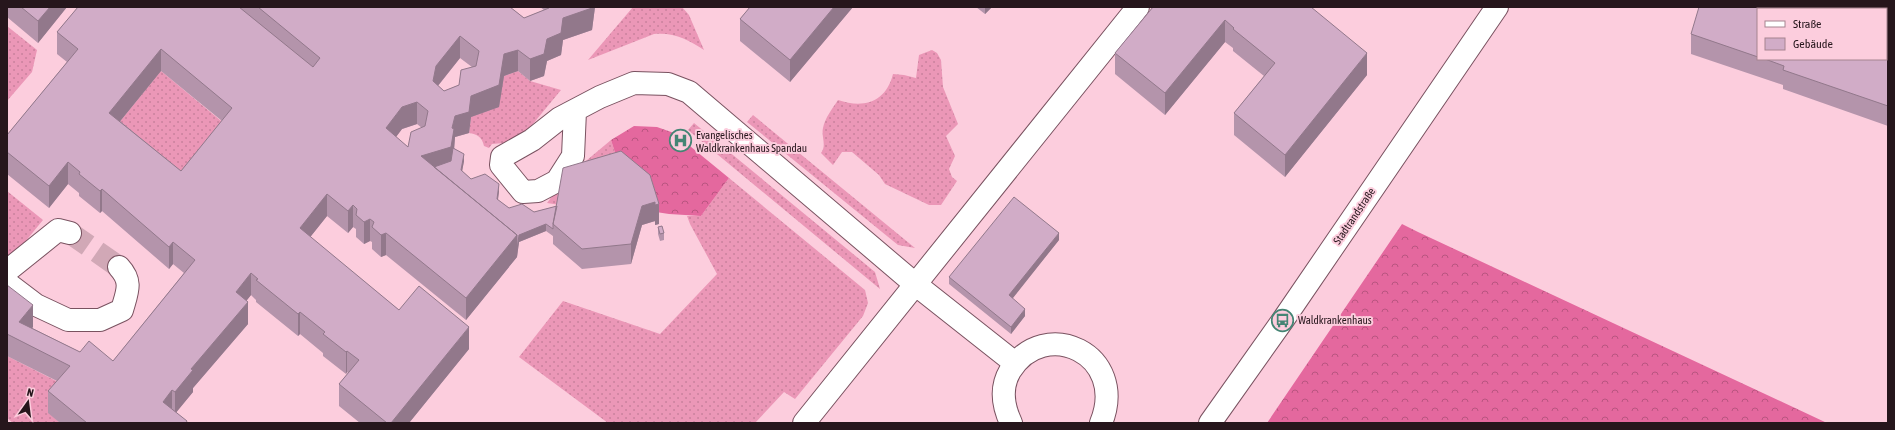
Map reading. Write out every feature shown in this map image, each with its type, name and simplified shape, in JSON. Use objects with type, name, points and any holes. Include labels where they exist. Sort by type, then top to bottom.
[{"type":"street","points":[[804,423],[1138,7]]},
{"type":"street","name":"Stadtrandstraße","points":[[1210,423],[1283,320],[1496,7]]},
{"type":"street","points":[[575,111],[600,96],[634,83],[668,84],[689,92],[915,284],[1015,362]]},
{"type":"street","points":[[7,271],[58,230],[70,233]]},
{"type":"street","points":[[7,283],[36,305],[68,320],[100,320],[122,310],[128,288],[127,276],[119,267]]},
{"type":"street","points":[[1011,423],[1006,412],[1003,395],[1006,377],[1015,362],[1028,352],[1050,345],[1061,345],[1078,349],[1092,358],[1102,372],[1107,388],[1107,405],[1101,423]]},
{"type":"shaded area","points":[[633,7],[682,7],[689,15],[704,50],[693,43],[675,36],[668,34],[654,34],[588,60]]},
{"type":"shaded area","points":[[7,26],[37,50],[32,72],[7,101]]},
{"type":"shaded area","points":[[932,50],[937,53],[941,60],[943,87],[958,124],[946,136],[955,156],[949,169],[952,177],[957,181],[941,205],[929,205],[885,184],[879,175],[852,152],[842,152],[833,165],[821,153],[824,147],[824,124],[838,100],[857,104],[873,101],[885,91],[890,84],[893,74],[916,78],[919,55]]},
{"type":"shaded area","points":[[161,71],[232,130],[181,193],[109,135]]},
{"type":"shaded area","points":[[518,71],[530,81],[561,90],[518,142],[492,144],[489,148],[484,146],[479,136],[469,133],[471,117],[504,76]]},
{"type":"shaded area","points":[[753,115],[915,248],[898,245],[747,122]]},
{"type":"shaded area","points":[[694,123],[875,272],[880,289],[688,130]]},
{"type":"shaded area","points":[[611,140],[621,171],[560,205],[547,203],[568,176]]},
{"type":"shaded area","points":[[729,178],[865,290],[868,303],[863,316],[795,399],[784,392],[755,423],[608,423],[519,357],[563,301],[660,334],[717,274],[687,216],[701,216]]},
{"type":"shaded area","points":[[7,191],[43,220],[15,254],[10,256],[7,254]]},
{"type":"shaded area","points":[[7,356],[70,388],[49,413],[60,423],[13,423],[7,418]]},
{"type":"green space","points":[[634,126],[657,127],[674,133],[729,178],[701,216],[656,212],[621,171],[611,140]]},
{"type":"green space","points":[[1402,224],[1418,232],[1827,423],[1267,423]]},
{"type":"building","points":[[21,7],[50,7],[38,21]]},
{"type":"building","points":[[78,7],[239,7],[313,67],[320,58],[258,7],[510,7],[524,18],[550,7],[593,7],[563,18],[561,33],[547,39],[544,54],[530,59],[518,50],[504,54],[499,85],[471,96],[469,112],[455,116],[452,128],[454,129],[451,147],[421,156],[517,235],[466,298],[386,233],[381,235],[372,227],[374,222],[370,219],[364,222],[356,215],[357,209],[353,205],[348,211],[327,194],[300,228],[399,310],[419,286],[469,327],[391,423],[387,423],[339,384],[359,360],[323,334],[325,332],[300,312],[298,314],[256,280],[258,279],[251,273],[236,292],[248,302],[191,369],[193,370],[175,392],[172,390],[163,402],[187,421],[186,423],[87,423],[48,391],[70,366],[7,334],[7,285],[33,305],[19,322],[80,352],[89,341],[113,361],[195,260],[173,242],[169,247],[102,189],[100,191],[79,174],[80,172],[68,162],[49,186],[7,152],[7,135],[78,49],[57,32]],"holes":[[[460,36],[479,51],[476,66],[461,70],[459,85],[444,91],[433,81],[436,66]],[[161,49],[232,108],[181,171],[109,113]],[[417,102],[428,111],[425,126],[411,132],[408,147],[386,128],[402,107]]]},
{"type":"building","points":[[750,7],[834,7],[790,60],[740,19]]},
{"type":"building","points":[[1153,7],[1311,7],[1367,53],[1285,155],[1234,113],[1275,63],[1233,29],[1234,28],[1225,20],[1165,93],[1115,53]]},
{"type":"building","points":[[1699,7],[1825,8],[1757,8],[1757,57],[1691,34]]},
{"type":"building","points":[[1887,30],[1888,106],[1783,70],[1784,66],[1768,60],[1887,60]]},
{"type":"building","points":[[453,148],[464,154],[461,170],[471,179],[485,174],[499,184],[497,199],[509,208],[522,204],[534,212],[557,206],[553,229],[546,224],[519,235],[517,250],[517,235],[434,167],[451,161]]},
{"type":"building","points":[[621,151],[650,175],[659,204],[655,205],[655,202],[642,206],[631,244],[582,249],[553,224],[563,168]]},
{"type":"building","points":[[1014,197],[1059,233],[1009,295],[1025,309],[1011,327],[949,277]]},
{"type":"building","points":[[662,226],[664,233],[660,234],[658,227]]},
{"type":"tunnel","points":[[70,233],[119,267]]},
{"type":"place","name":"Evangelisches Waldkrankenhaus Spandau","points":[[680,141]]},
{"type":"place","name":"Waldkrankenhaus","points":[[1283,320]]}]
